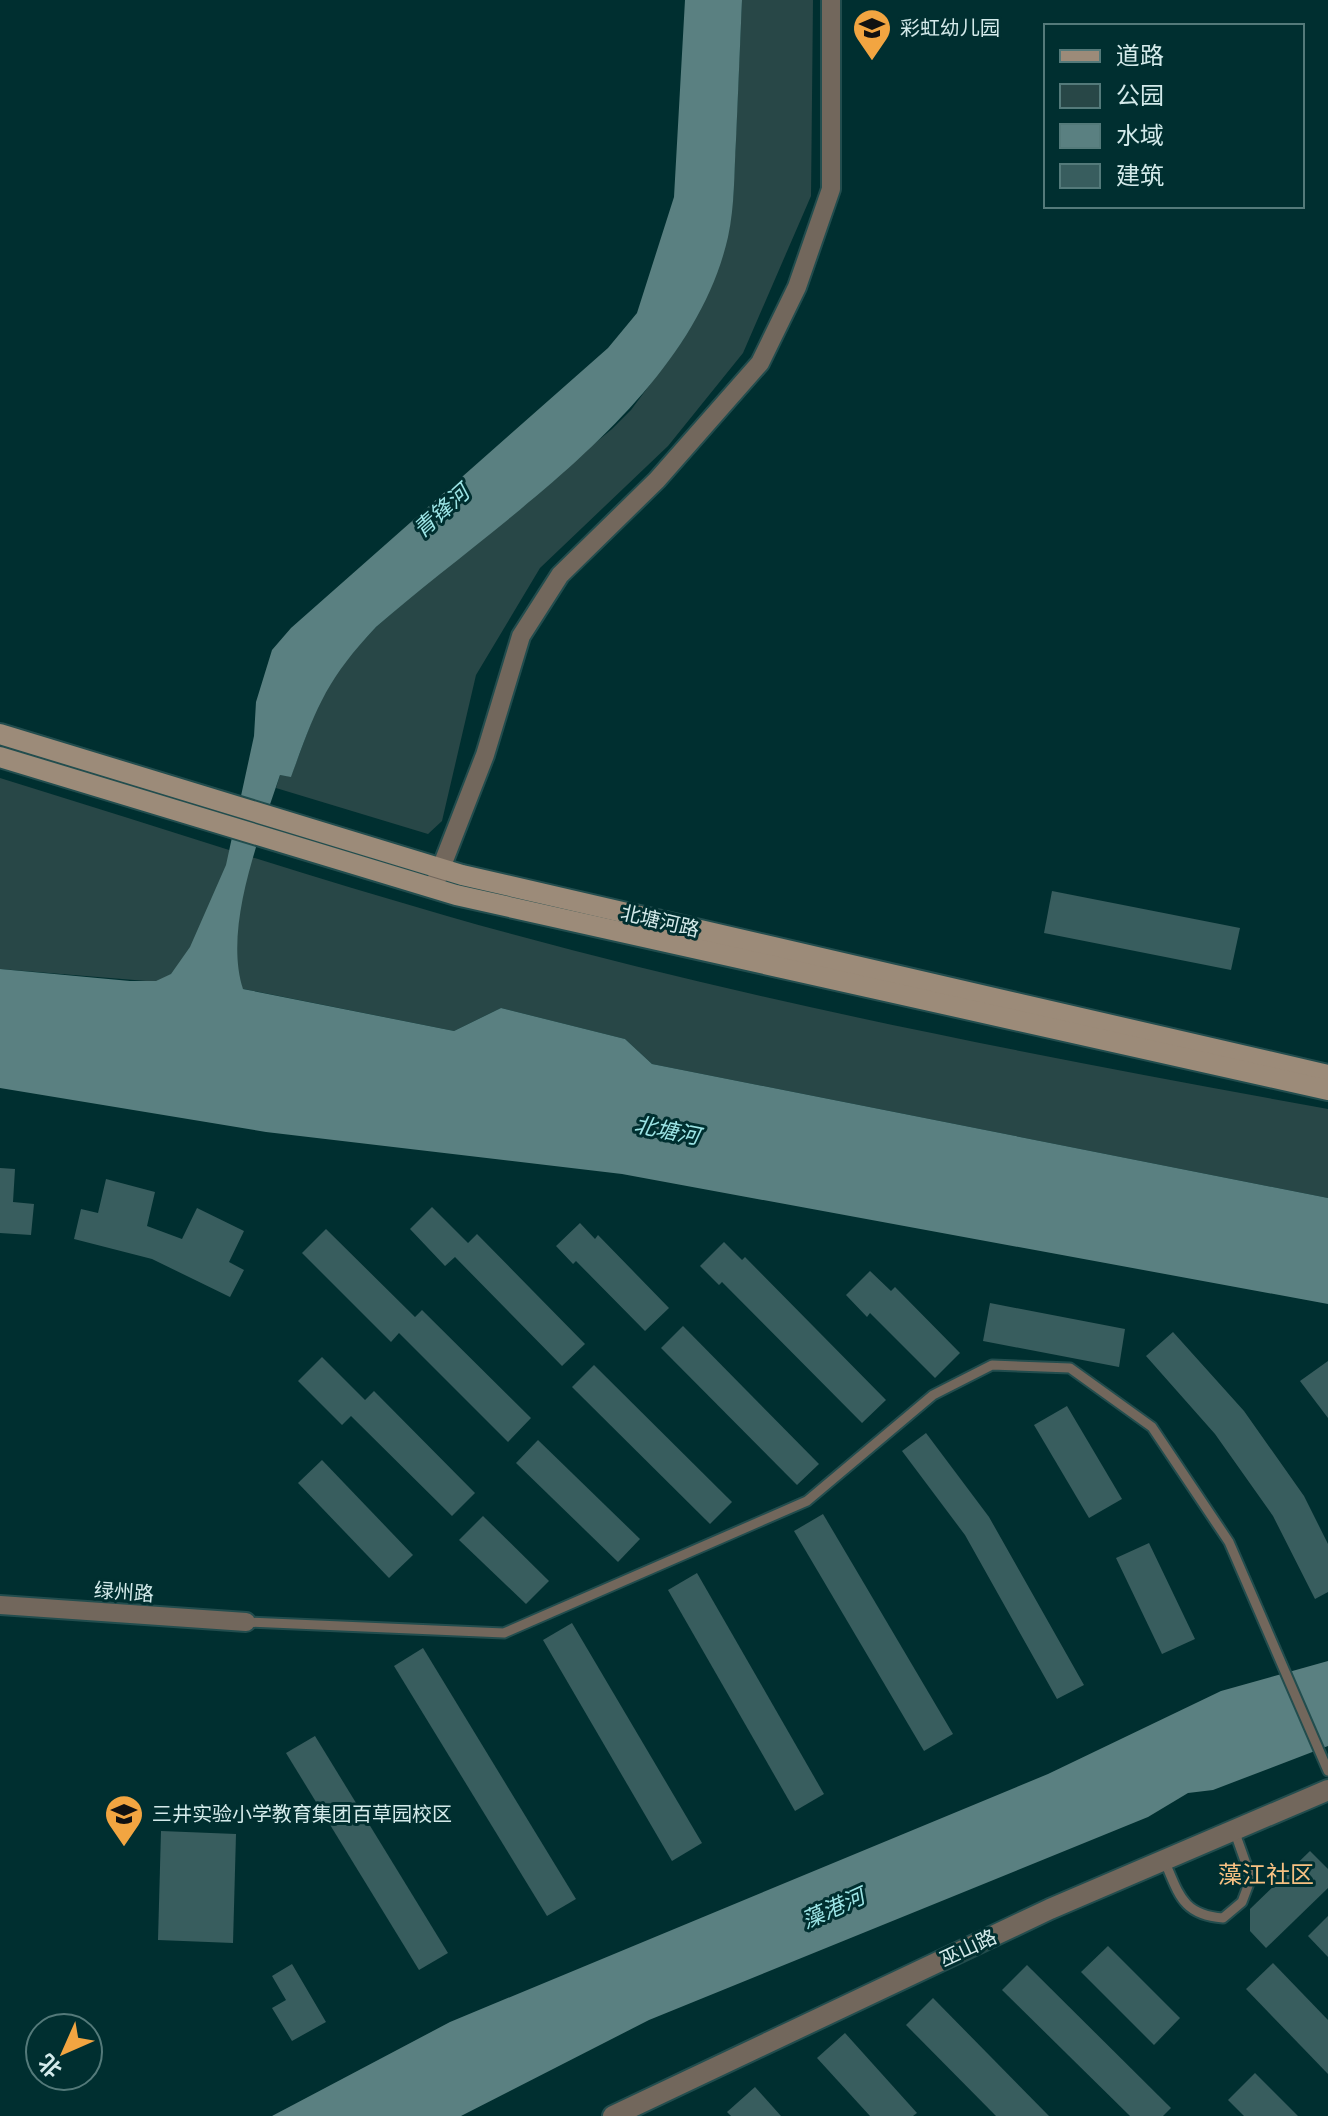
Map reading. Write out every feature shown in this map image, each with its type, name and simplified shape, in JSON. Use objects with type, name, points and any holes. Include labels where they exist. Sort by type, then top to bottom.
[{"type":"main road","name":"北塘河路","points":[[0,734],[219,812]]},
{"type":"main road","name":"北塘河路","points":[[0,757],[219,812],[438,878],[1328,1090]]},
{"type":"main road","name":"北塘河路","points":[[438,878],[1328,1075]]},
{"type":"street","points":[[438,878],[485,755],[521,636],[560,575],[657,480],[760,363],[797,287],[831,189],[831,0]]},
{"type":"street","name":"绿州路","points":[[0,1605],[246,1622]]},
{"type":"street","name":"巫山路","points":[[613,2116],[1050,1909],[1328,1790]]},
{"type":"lane","points":[[246,1622],[504,1633],[807,1501],[933,1395],[992,1365],[1070,1368],[1152,1427],[1229,1542],[1326,1767]]},
{"type":"lane","points":[[1164,1860],[1181,1900],[1201,1917],[1223,1918],[1242,1902],[1251,1878],[1234,1830]]},
{"type":"green space","points":[[742,0],[813,0],[811,196],[743,353],[668,446],[540,568],[476,675],[442,821],[428,834],[276,788],[280,775],[291,776],[321,696],[341,664],[376,627],[440,571],[612,429],[631,410],[683,340],[733,200]]},
{"type":"green space","points":[[0,778],[391,900],[665,974],[996,1046],[1328,1109],[1328,1198],[652,1064],[625,1039],[501,1008],[454,1031],[244,989],[0,969]]},
{"type":"water","points":[[685,0],[742,0],[732,213],[728,237],[707,297],[674,353],[632,406],[531,501],[376,627],[333,680],[315,714],[291,777],[280,775],[254,853],[246,882],[238,938],[238,965],[243,989],[454,1031],[501,1008],[625,1039],[652,1064],[1328,1198],[1328,1304],[622,1174],[266,1132],[0,1088],[0,969],[130,981],[156,981],[171,974],[190,947],[226,865],[254,736],[256,702],[272,650],[291,628],[608,348],[637,313],[674,197]]},
{"type":"water","name":"藻港河","points":[[1328,1661],[1328,1746],[1213,1790],[1188,1793],[1148,1817],[649,2020],[461,2116],[272,2116],[450,2022],[1048,1774],[1221,1691]]},
{"type":"building","points":[[1052,891],[1240,928],[1231,970],[1044,933]]},
{"type":"building","points":[[0,1168],[15,1169],[13,1202],[34,1204],[31,1235],[0,1233]]},
{"type":"building","points":[[106,1179],[155,1192],[147,1226],[182,1239],[197,1208],[244,1231],[229,1262],[244,1270],[230,1297],[152,1259],[74,1239],[81,1209],[98,1213]]},
{"type":"building","points":[[432,1207],[468,1243],[477,1234],[585,1344],[562,1366],[455,1257],[445,1266],[410,1229]]},
{"type":"building","points":[[580,1223],[595,1239],[598,1235],[669,1308],[645,1331],[576,1261],[573,1264],[556,1246]]},
{"type":"building","points":[[326,1229],[415,1317],[422,1310],[531,1418],[508,1442],[399,1333],[391,1342],[302,1253]]},
{"type":"building","points":[[724,1242],[742,1260],[745,1257],[886,1400],[862,1423],[722,1282],[719,1285],[700,1266]]},
{"type":"building","points":[[870,1271],[891,1291],[895,1287],[960,1353],[935,1378],[870,1313],[867,1317],[846,1295]]},
{"type":"building","points":[[990,1303],[1125,1329],[1119,1367],[983,1341]]},
{"type":"building","points":[[683,1326],[819,1464],[797,1485],[661,1348]]},
{"type":"building","points":[[1173,1332],[1244,1411],[1304,1496],[1328,1544],[1328,1592],[1315,1599],[1273,1516],[1215,1434],[1146,1356]]},
{"type":"building","points":[[322,1357],[365,1400],[374,1391],[475,1493],[452,1516],[351,1416],[342,1425],[298,1381]]},
{"type":"building","points":[[1328,1361],[1328,1418],[1300,1381]]},
{"type":"building","points":[[594,1365],[732,1502],[710,1524],[572,1387]]},
{"type":"building","points":[[1067,1406],[1122,1499],[1089,1518],[1034,1425]]},
{"type":"building","points":[[926,1433],[989,1517],[1084,1685],[1057,1699],[965,1535],[902,1451]]},
{"type":"building","points":[[538,1440],[640,1539],[618,1562],[516,1463]]},
{"type":"building","points":[[322,1460],[413,1555],[389,1578],[298,1483]]},
{"type":"building","points":[[823,1514],[953,1734],[924,1751],[794,1531]]},
{"type":"building","points":[[483,1516],[549,1581],[526,1604],[459,1540]]},
{"type":"building","points":[[1149,1543],[1195,1639],[1162,1654],[1116,1558]]},
{"type":"building","points":[[697,1573],[824,1794],[795,1811],[668,1590]]},
{"type":"building","points":[[572,1623],[702,1843],[672,1861],[543,1640]]},
{"type":"building","points":[[423,1648],[576,1899],[547,1916],[394,1666]]},
{"type":"building","points":[[315,1736],[448,1953],[419,1970],[286,1753]]},
{"type":"building","points":[[161,1831],[236,1834],[233,1943],[158,1940]]},
{"type":"building","points":[[1310,1851],[1328,1869],[1328,1888],[1266,1948],[1250,1931],[1250,1909]]},
{"type":"building","points":[[1328,1916],[1328,1957],[1308,1936]]},
{"type":"building","points":[[1108,1946],[1180,2018],[1154,2045],[1081,1972]]},
{"type":"building","points":[[1273,1963],[1328,2020],[1328,2074],[1246,1989]]},
{"type":"building","points":[[292,1964],[326,2022],[292,2041],[272,2008],[286,2000],[272,1976]]},
{"type":"building","points":[[1027,1965],[1171,2108],[1163,2116],[1130,2116],[1002,1990]]},
{"type":"building","points":[[933,1998],[1049,2116],[996,2116],[906,2025]]},
{"type":"building","points":[[845,2033],[917,2113],[913,2116],[870,2116],[817,2058]]},
{"type":"building","points":[[1255,2073],[1298,2116],[1244,2116],[1228,2100]]},
{"type":"building","points":[[755,2087],[781,2116],[731,2116],[727,2112]]},
{"type":"place","name":"彩虹幼儿园","points":[[872,62]]},
{"type":"place","name":"三井实验小学教育集团百草园校区","points":[[124,1848]]},
{"type":"district","name":"藻江社区","points":[[1266,1875]]},
{"type":"water label","name":"青锋河","points":[[441,511]]},
{"type":"water label","name":"北塘河","points":[[667,1130]]}]
